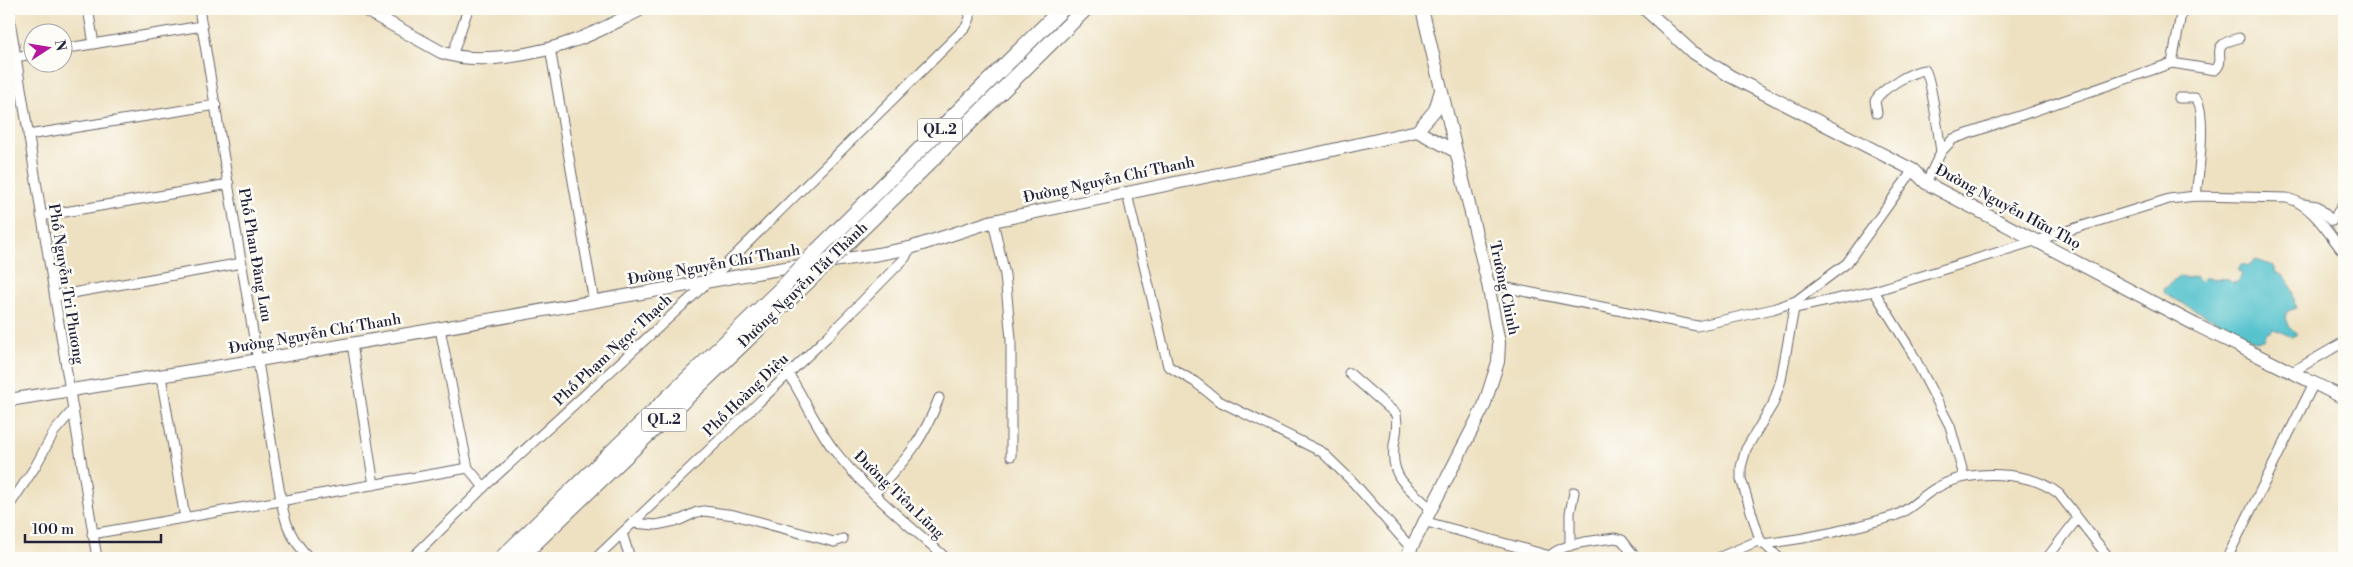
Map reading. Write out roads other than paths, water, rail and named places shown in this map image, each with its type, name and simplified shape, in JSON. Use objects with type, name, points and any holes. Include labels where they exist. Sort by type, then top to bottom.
[{"type":"highway","name":"Đường Nguyễn Tất Thành","points":[[502,558],[784,286],[817,251],[1062,9]]},
{"type":"highway","name":"Đường Nguyễn Tất Thành","points":[[519,558],[841,249],[1085,9]]},
{"type":"main road","points":[[364,9],[452,56],[498,56],[550,48],[578,40],[642,9]]},
{"type":"main road","name":"Trường Chinh","points":[[1408,553],[1484,406],[1498,362],[1499,343],[1488,284],[1422,9]]},
{"type":"main road","name":"Đường Nguyễn Hữu Thọ","points":[[1645,9],[1691,51],[1730,76],[1913,170],[1926,183],[2204,329],[2344,398]]},
{"type":"main road","points":[[1441,87],[1434,110],[1418,131],[1455,151]]},
{"type":"main road","name":"Đường Nguyễn Chí Thanh","points":[[9,400],[259,360],[910,248],[993,221],[1418,131]]},
{"type":"street","points":[[88,9],[94,44]]},
{"type":"street","name":"Phố Phan Đăng Lưu","points":[[199,9],[286,526],[297,544],[309,558]]},
{"type":"street","points":[[452,56],[468,9]]},
{"type":"street","name":"Phố Phạm Ngọc Thạch","points":[[412,558],[484,487],[707,282],[966,27],[970,18],[969,9]]},
{"type":"street","points":[[2172,63],[2182,9]]},
{"type":"street","name":"Phố Nguyễn Tri Phương","points":[[9,14],[96,558]]},
{"type":"street","points":[[72,47],[202,26]]},
{"type":"street","points":[[1926,183],[1942,152],[1953,139],[2172,63],[2215,70],[2218,66],[2222,45],[2225,41],[2239,38]]},
{"type":"street","points":[[550,48],[594,302]]},
{"type":"street","points":[[16,57],[22,56]]},
{"type":"street","points":[[1877,113],[1875,101],[1881,92],[1910,75],[1925,70],[1930,82],[1934,115],[1942,152]]},
{"type":"street","points":[[2179,98],[2196,98],[2200,106],[2201,156],[2196,196]]},
{"type":"street","points":[[28,135],[216,105]]},
{"type":"street","points":[[1779,558],[1761,542],[1741,480],[1746,449],[1773,404],[1782,372],[1795,304],[1847,263],[1913,170]]},
{"type":"street","points":[[42,216],[229,184]]},
{"type":"street","points":[[1127,194],[1168,366],[1195,382],[1219,401],[1322,452],[1354,482],[1408,553]]},
{"type":"street","points":[[1488,284],[1696,326],[1795,304],[1874,291],[2169,199],[2196,196],[2287,198],[2303,204],[2317,206],[2332,222],[2344,203]]},
{"type":"street","points":[[2303,204],[2344,253]]},
{"type":"street","points":[[993,221],[1005,275],[1011,339],[1011,456]]},
{"type":"street","name":"Phố Hoàng Diệu","points":[[596,558],[905,258],[910,248]]},
{"type":"street","points":[[55,296],[242,263]]},
{"type":"street","points":[[1874,291],[1910,349],[1950,426],[1964,476]]},
{"type":"street","points":[[440,329],[468,468],[484,487]]},
{"type":"street","points":[[2292,372],[2344,342]]},
{"type":"street","points":[[352,344],[374,485]]},
{"type":"street","name":"Đường Tiên Lũng","points":[[788,373],[832,446],[874,494],[946,558]]},
{"type":"street","points":[[1349,373],[1396,414],[1398,421],[1393,458],[1396,474],[1430,508]]},
{"type":"street","points":[[161,376],[186,518]]},
{"type":"street","points":[[2227,558],[2314,382]]},
{"type":"street","points":[[874,494],[919,443],[929,426],[939,398]]},
{"type":"street","points":[[9,506],[35,467],[54,432],[73,410]]},
{"type":"street","points":[[92,534],[468,468]]},
{"type":"street","points":[[1718,558],[1761,542],[1793,541],[1894,516],[1913,506],[1938,487],[1964,476],[2027,477],[2050,487],[2059,494],[2109,558]]},
{"type":"street","points":[[1570,546],[1570,513],[1574,492]]},
{"type":"street","points":[[633,523],[656,525],[680,520],[697,512],[704,511],[734,515],[827,541],[837,542],[843,539]]},
{"type":"street","points":[[2047,558],[2078,519]]},
{"type":"street","points":[[1423,521],[1549,557],[1570,546],[1619,538],[1636,558]]},
{"type":"street","points":[[622,533],[630,558]]},
{"type":"water","points":[[2256,260],[2274,266],[2276,273],[2282,275],[2289,282],[2296,308],[2288,311],[2286,318],[2289,326],[2297,334],[2292,337],[2274,329],[2266,334],[2264,340],[2255,341],[2165,294],[2163,289],[2180,276],[2187,278],[2195,276],[2200,282],[2204,278],[2228,279],[2232,283],[2238,282],[2242,275],[2238,270],[2241,264],[2249,266]]}]
